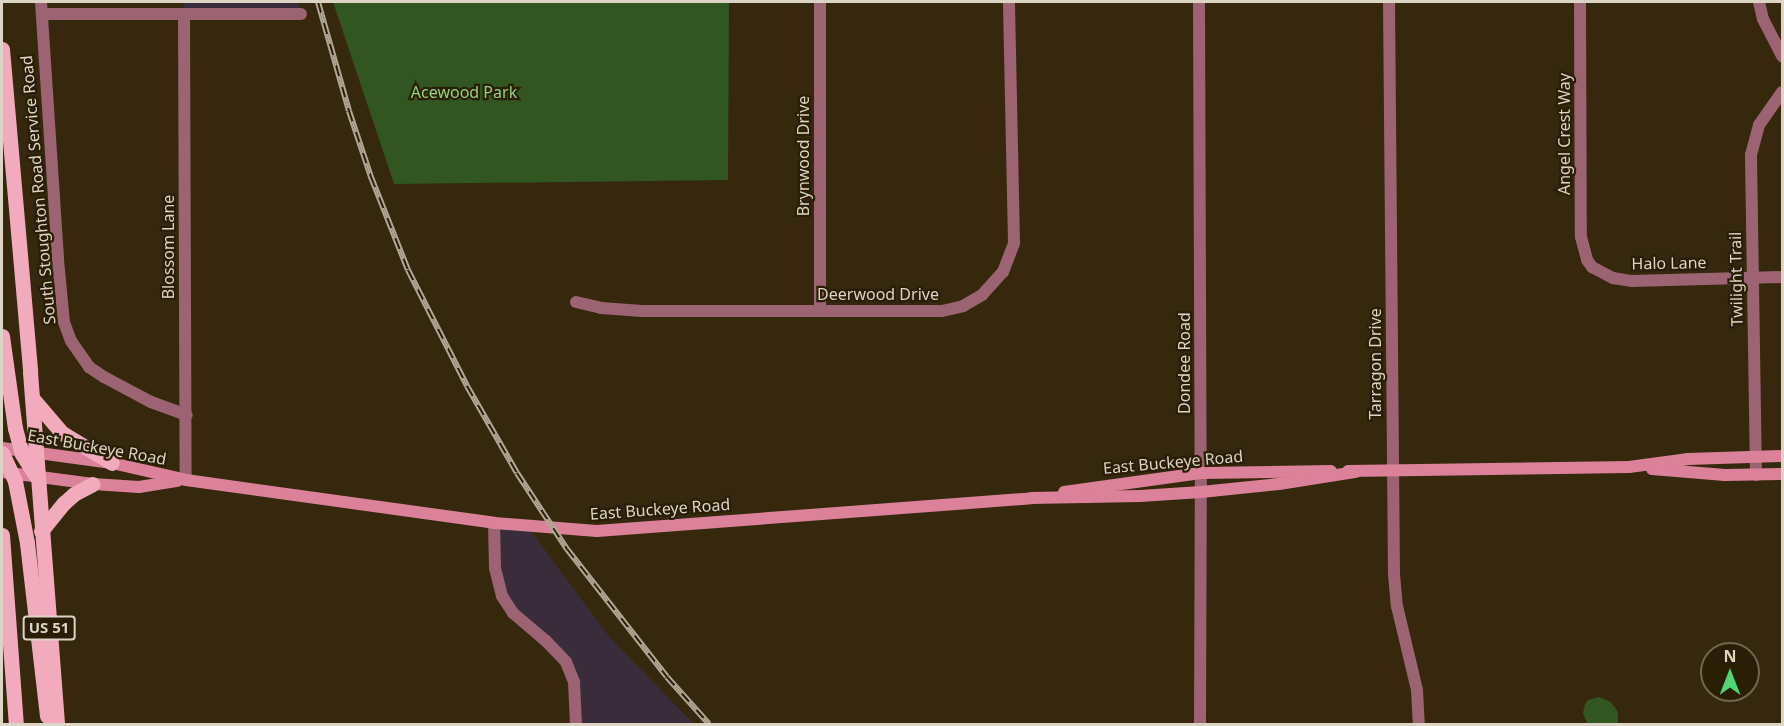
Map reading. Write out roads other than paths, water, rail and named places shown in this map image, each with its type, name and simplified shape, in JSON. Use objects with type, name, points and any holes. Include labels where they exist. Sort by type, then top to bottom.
[{"type":"main road","points":[[2,49],[32,398],[28,451]]},
{"type":"main road","points":[[2,336],[8,394],[36,477]]},
{"type":"main road","points":[[32,398],[62,433],[112,463]]},
{"type":"main road","name":"East Buckeye Road","points":[[2,448],[112,463],[186,480],[494,524],[597,531],[1031,498],[1140,496],[1201,492],[1279,484],[1356,472]]},
{"type":"main road","points":[[2,453],[7,472],[18,492],[29,557],[48,724]]},
{"type":"main road","name":"East Buckeye Road","points":[[1629,467],[1688,459],[1782,456]]},
{"type":"main road","name":"East Buckeye Road","points":[[1031,498],[1201,473],[1629,467],[1756,475],[1782,474]]},
{"type":"main road","name":"East Buckeye Road","points":[[7,472],[93,484],[139,487],[186,480]]},
{"type":"main road","name":"US 51","points":[[36,477],[57,724]]},
{"type":"main road","points":[[41,531],[64,503],[74,494],[93,484]]},
{"type":"main road","name":"US 51","points":[[2,535],[16,724]]},
{"type":"street","name":"Brynwood Drive","points":[[820,2],[820,310]]},
{"type":"street","name":"Deerwood Drive","points":[[576,302],[601,308],[642,311],[953,309],[982,295],[1003,272],[1014,243],[1009,2]]},
{"type":"street","name":"Dondee Road","points":[[1199,2],[1200,724]]},
{"type":"street","name":"Tarragon Drive","points":[[1389,2],[1393,471],[1397,606],[1417,690],[1419,724]]},
{"type":"street","name":"Angel Crest Way","points":[[1580,2],[1581,237],[1590,265]]},
{"type":"street","points":[[1759,2],[1762,19],[1782,56]]},
{"type":"street","points":[[41,8],[184,14],[301,14]]},
{"type":"street","name":"South Stoughton Road Service Road","points":[[41,8],[58,260],[64,322],[70,341],[81,358],[104,377],[152,402],[187,415]]},
{"type":"street","name":"Blossom Lane","points":[[184,14],[186,480]]},
{"type":"street","name":"Twilight Trail","points":[[1756,475],[1751,155],[1759,125],[1782,92]]},
{"type":"street","name":"Halo Lane","points":[[1590,265],[1613,278],[1632,280],[1782,277]]},
{"type":"street","points":[[494,524],[495,568],[502,596],[513,614],[546,641],[566,662],[574,682],[576,724]]},
{"type":"railway","points":[[318,2],[349,111],[371,177],[408,270],[467,386],[517,473],[567,549],[667,677],[709,724]]},
{"type":"park label","name":"Acewood Park","points":[[464,92]]}]
